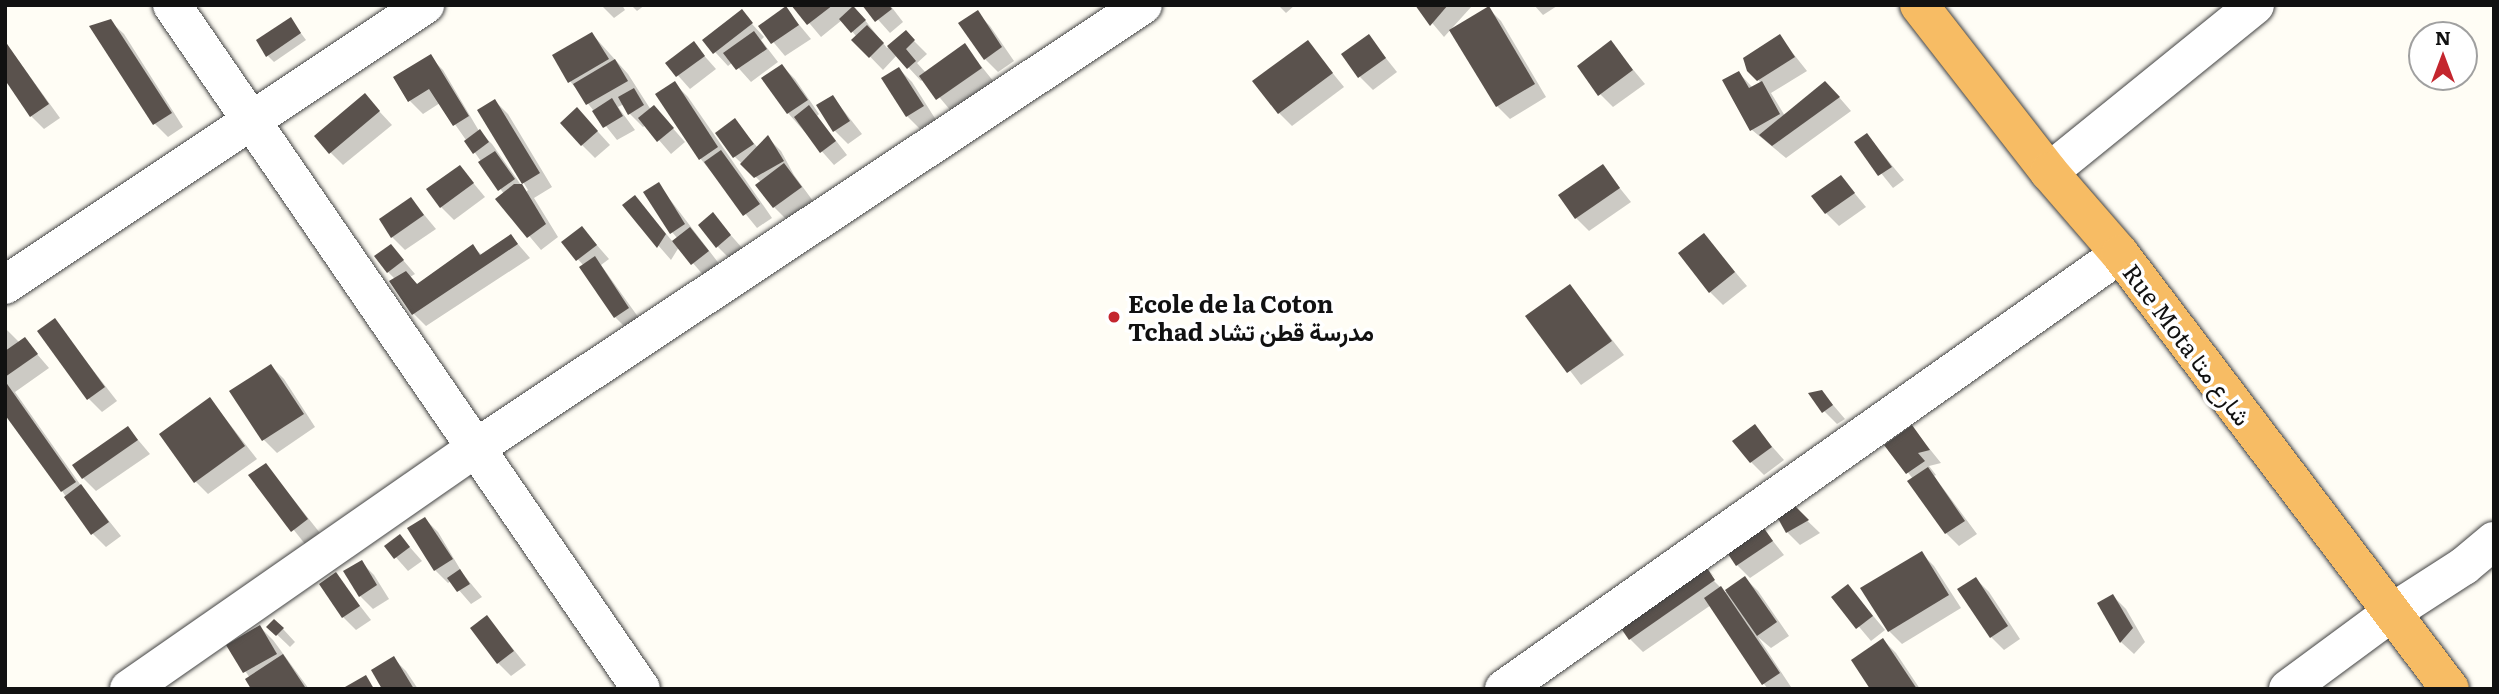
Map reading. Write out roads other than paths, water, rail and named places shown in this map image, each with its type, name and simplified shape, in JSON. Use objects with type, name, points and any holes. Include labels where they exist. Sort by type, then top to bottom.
[{"type":"highway","name":"Rue Mota شارع متا","points":[[1919,5],[2049,172],[2120,254],[2450,689]]},
{"type":"street","points":[[172,5],[641,689]]},
{"type":"street","points":[[5,285],[425,5]]},
{"type":"street","points":[[129,689],[477,447],[1143,5]]},
{"type":"street","points":[[2049,172],[2255,5]]},
{"type":"street","points":[[1504,689],[2120,254]]},
{"type":"street","points":[[2288,689],[2391,613],[2479,571],[2494,541]]},
{"type":"place","name":"Ecole de la Coton Tchad مدرسة قطن تشاد","points":[[1114,317]]}]
